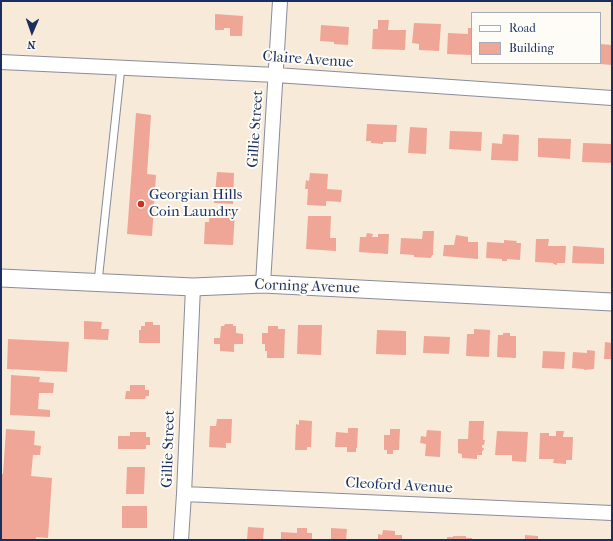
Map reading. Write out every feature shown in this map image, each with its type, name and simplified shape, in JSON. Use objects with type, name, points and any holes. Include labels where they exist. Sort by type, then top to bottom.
[{"type":"street","name":"Gillie Street","points":[[263,284],[280,1]]},
{"type":"street","name":"Claire Avenue","points":[[1,62],[276,75],[612,98]]},
{"type":"street","name":"Corning Avenue","points":[[1,278],[193,287],[263,284],[612,302]]},
{"type":"street","name":"Gillie Street","points":[[181,540],[193,287]]},
{"type":"street","name":"Cleoford Avenue","points":[[184,494],[612,513]]},
{"type":"lane","points":[[98,283],[121,67]]},
{"type":"building","points":[[215,14],[243,16],[242,36],[230,36],[230,28],[215,30]]},
{"type":"building","points":[[378,20],[389,20],[388,30],[406,30],[405,50],[372,49],[373,29],[378,29]]},
{"type":"building","points":[[414,23],[441,24],[439,51],[419,50],[419,44],[412,43]]},
{"type":"building","points":[[321,25],[349,27],[348,45],[320,41]]},
{"type":"building","points":[[468,28],[471,28],[471,55],[447,54],[448,33],[468,34]]},
{"type":"building","points":[[601,44],[612,45],[612,65],[600,64]]},
{"type":"building","name":"Georgian Hills Coin Laundry","points":[[136,113],[151,115],[147,174],[156,175],[152,236],[127,234]]},
{"type":"building","points":[[367,124],[397,125],[396,142],[383,142],[383,144],[366,141]]},
{"type":"building","points":[[410,127],[427,128],[426,154],[408,153]]},
{"type":"building","points":[[450,131],[482,132],[481,151],[449,149]]},
{"type":"building","points":[[503,134],[519,135],[518,161],[491,160],[492,143],[502,144]]},
{"type":"building","points":[[538,138],[571,139],[570,159],[538,157]]},
{"type":"building","points":[[583,143],[612,144],[612,163],[582,162]]},
{"type":"building","points":[[217,172],[234,173],[233,204],[214,203]]},
{"type":"building","points":[[310,173],[328,174],[327,189],[342,190],[341,202],[326,201],[326,206],[307,205],[308,189],[305,189],[306,180],[309,181]]},
{"type":"building","points":[[210,211],[235,213],[233,245],[204,244],[205,222],[209,222]]},
{"type":"building","points":[[308,216],[331,216],[330,238],[336,238],[336,251],[306,249]]},
{"type":"building","points":[[423,231],[434,231],[433,255],[431,258],[400,254],[401,238],[422,239]]},
{"type":"building","points":[[367,233],[373,234],[372,237],[378,237],[378,234],[389,234],[388,254],[359,252],[360,237],[366,237]]},
{"type":"building","points":[[456,235],[468,237],[468,242],[478,242],[478,259],[443,256],[444,245],[454,245]]},
{"type":"building","points":[[536,239],[549,239],[548,246],[566,246],[565,263],[557,263],[557,265],[553,263],[535,262]]},
{"type":"building","points":[[504,240],[517,241],[516,243],[521,243],[520,260],[507,259],[507,261],[502,261],[502,259],[486,258],[487,242],[504,243]]},
{"type":"building","points":[[573,246],[604,248],[604,264],[572,263]]},
{"type":"building","points":[[84,321],[102,322],[101,329],[109,329],[108,340],[84,339]]},
{"type":"building","points":[[145,322],[153,322],[153,325],[160,325],[160,343],[139,343],[139,330],[141,330],[141,326],[145,326]]},
{"type":"building","points":[[225,324],[233,324],[233,326],[236,326],[236,333],[243,334],[243,344],[234,344],[234,352],[220,351],[220,344],[214,344],[214,338],[220,338],[221,326],[224,326]]},
{"type":"building","points":[[298,325],[322,325],[321,355],[297,354]]},
{"type":"building","points":[[268,326],[278,326],[278,329],[285,329],[284,358],[267,358],[265,344],[262,344],[262,333],[268,333]]},
{"type":"building","points":[[474,329],[490,330],[489,357],[466,356],[467,334],[474,334]]},
{"type":"building","points":[[377,330],[406,331],[406,355],[376,354]]},
{"type":"building","points":[[503,333],[510,333],[510,336],[516,336],[516,358],[497,357],[498,335],[503,335]]},
{"type":"building","points":[[424,336],[450,337],[449,354],[423,353]]},
{"type":"building","points":[[8,339],[69,342],[67,372],[7,369]]},
{"type":"building","points":[[605,342],[612,343],[612,359],[604,359]]},
{"type":"building","points":[[587,350],[595,351],[594,369],[584,370],[572,368],[573,352],[587,353]]},
{"type":"building","points":[[543,351],[565,352],[564,369],[542,368]]},
{"type":"building","points":[[11,375],[40,377],[39,382],[54,383],[53,393],[39,393],[38,409],[50,410],[50,417],[10,415]]},
{"type":"building","points":[[130,385],[145,385],[145,390],[149,390],[149,396],[146,396],[145,399],[125,399],[126,391],[130,391]]},
{"type":"building","points":[[217,419],[232,419],[231,443],[226,443],[226,448],[209,447],[210,426],[216,426]]},
{"type":"building","points":[[299,420],[312,421],[311,447],[307,447],[307,450],[295,450],[296,424],[299,425]]},
{"type":"building","points":[[469,421],[484,421],[483,440],[485,440],[482,448],[484,448],[482,455],[477,455],[477,459],[462,458],[462,454],[458,453],[458,439],[468,439]]},
{"type":"building","points":[[348,428],[358,428],[356,452],[347,452],[347,447],[335,447],[336,432],[348,433]]},
{"type":"building","points":[[6,429],[35,431],[34,445],[41,446],[40,455],[33,455],[31,476],[52,478],[48,538],[36,537],[36,540],[1,540],[1,474],[3,474]]},
{"type":"building","points":[[390,429],[400,429],[399,450],[393,450],[393,454],[387,454],[387,450],[384,450],[384,435],[390,435]]},
{"type":"building","points":[[427,430],[441,431],[440,457],[425,456],[426,444],[420,443],[421,436],[426,437]]},
{"type":"building","points":[[497,431],[528,432],[526,462],[512,461],[512,455],[495,455]]},
{"type":"building","points":[[556,431],[564,431],[563,437],[573,437],[572,460],[566,460],[566,464],[553,463],[554,459],[539,459],[540,433],[549,433],[549,436],[556,436]]},
{"type":"building","points":[[130,432],[146,432],[146,437],[150,437],[150,445],[146,445],[146,449],[118,449],[118,436],[130,436]]},
{"type":"building","points":[[127,467],[145,467],[144,494],[126,494]]},
{"type":"building","points":[[122,506],[147,506],[147,528],[122,528]]},
{"type":"building","points":[[248,527],[264,528],[263,540],[247,540]]},
{"type":"building","points":[[297,528],[307,528],[307,533],[312,533],[312,540],[281,540],[281,532],[297,533]]},
{"type":"building","points":[[331,528],[347,529],[346,540],[331,540]]},
{"type":"building","points":[[383,530],[395,531],[395,535],[402,535],[402,540],[378,540],[378,534],[382,535]]},
{"type":"building","points":[[525,535],[538,536],[538,540],[525,540]]},
{"type":"building","points":[[466,536],[466,538],[472,538],[472,540],[447,540],[447,537]]},
{"type":"place","name":"Georgian Hills Coin Laundry","points":[[141,204]]}]
